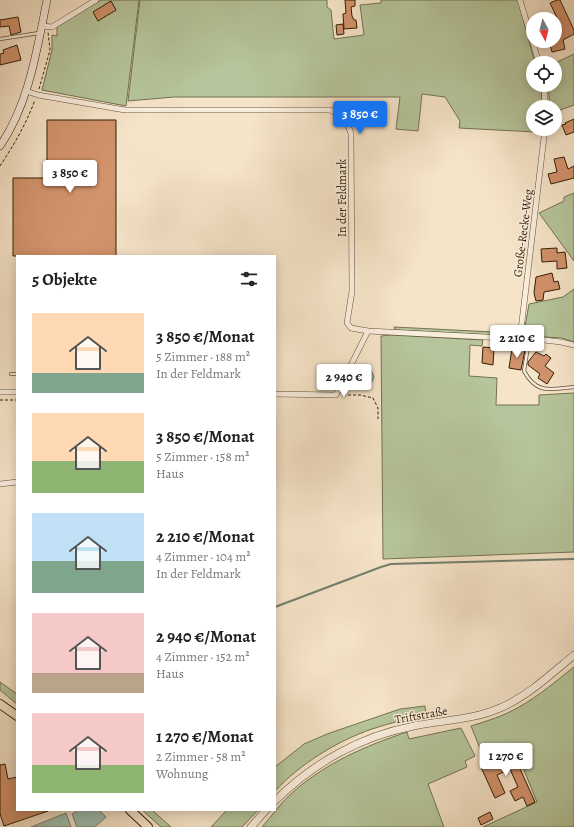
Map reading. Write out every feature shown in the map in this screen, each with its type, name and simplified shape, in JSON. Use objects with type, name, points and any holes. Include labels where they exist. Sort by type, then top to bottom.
[{"type":"main road","points":[[0,704],[16,715]]},
{"type":"main road","points":[[131,811],[148,827]]},
{"type":"street","points":[[0,146],[16,117],[26,91],[41,30],[46,0]]},
{"type":"street","points":[[41,30],[52,27],[96,0]]},
{"type":"street","points":[[520,0],[537,56]]},
{"type":"street","name":"In der Feldmark","points":[[26,91],[124,110],[330,110],[345,119],[351,133],[352,291],[348,323],[351,328],[368,331],[520,338],[561,342],[574,345]]},
{"type":"street","name":"Große-Recke-Weg","points":[[520,338],[544,136]]},
{"type":"street","points":[[276,394],[336,395],[368,331]]},
{"type":"street","points":[[0,392],[16,392]]},
{"type":"street","points":[[0,484],[16,482]]},
{"type":"street","name":"Triftstraße","points":[[276,800],[287,788],[310,770],[335,754],[353,745],[397,729],[459,719],[500,708],[542,682],[574,655]]},
{"type":"street","points":[[251,827],[265,811]]},
{"type":"lane","points":[[0,39],[41,30]]},
{"type":"lane","points":[[529,339],[524,371],[527,377],[534,384],[546,390],[574,387]]},
{"type":"lane","points":[[11,374],[16,374]]},
{"type":"path","points":[[336,395],[360,395],[373,398],[378,408],[378,418]]},
{"type":"path","points":[[0,400],[16,400]]},
{"type":"shaded area","points":[[101,0],[139,0],[126,106],[42,90],[52,50],[52,35],[57,36],[57,27]]},
{"type":"shaded area","points":[[140,0],[327,0],[327,7],[331,10],[334,39],[364,35],[360,5],[381,3],[381,0],[518,0],[526,30],[526,48],[531,48],[533,56],[526,56],[526,92],[542,92],[542,100],[526,100],[526,132],[459,128],[460,121],[445,97],[422,94],[418,131],[396,129],[400,97],[174,97],[128,101]]},
{"type":"shaded area","points":[[574,54],[574,105],[562,109],[562,100],[549,100],[549,92],[562,92],[562,60]]},
{"type":"shaded area","points":[[574,193],[574,261],[539,213],[564,201],[564,197]]},
{"type":"shaded area","points":[[574,289],[574,342],[562,338],[530,336],[525,327],[529,304],[563,297]]},
{"type":"shaded area","points":[[394,327],[513,333],[511,336],[395,330]]},
{"type":"shaded area","points":[[391,335],[483,340],[482,346],[470,345],[469,376],[497,378],[496,405],[539,405],[539,395],[574,393],[574,552],[383,559],[381,336]]},
{"type":"shaded area","points":[[364,367],[372,372],[374,377],[372,382],[366,383],[358,379],[357,377]]},
{"type":"shaded area","points":[[574,667],[574,827],[483,827],[537,802],[513,743],[483,756],[471,726],[501,716],[526,703]]},
{"type":"shaded area","points":[[0,682],[16,693],[16,703],[0,690]]},
{"type":"shaded area","points":[[425,706],[426,714],[372,729],[346,740],[307,763],[276,790],[276,766],[304,744],[327,734],[400,709]]},
{"type":"shaded area","points":[[461,728],[475,756],[465,761],[467,767],[428,784],[444,827],[262,827],[293,792],[332,764],[361,749],[407,732],[409,739]]},
{"type":"shaded area","points":[[76,811],[100,811],[106,817],[95,827],[77,827],[72,814]]},
{"type":"shaded area","points":[[143,811],[153,811],[171,827],[161,827]]},
{"type":"shaded area","points":[[226,811],[257,811],[242,827],[211,827]]},
{"type":"shaded area","points":[[66,813],[71,827],[31,827]]},
{"type":"building","points":[[345,0],[355,0],[355,6],[351,7],[352,16],[354,20],[356,20],[357,28],[344,29],[343,14],[346,13]]},
{"type":"building","points":[[560,0],[574,30],[574,34],[563,40],[565,49],[552,52],[551,48],[562,48],[562,12],[554,12],[550,3]]},
{"type":"building","points":[[111,1],[116,10],[98,21],[93,12]]},
{"type":"building","points":[[18,17],[21,32],[11,35],[9,26],[0,27],[0,20]]},
{"type":"building","points":[[343,24],[344,34],[337,35],[336,25]]},
{"type":"building","points":[[17,45],[21,60],[0,65],[0,54],[4,53],[3,50]]},
{"type":"building","points":[[574,119],[574,132],[566,135],[562,125],[566,124],[565,123]]},
{"type":"building","points":[[47,120],[116,120],[116,255],[13,256],[13,178],[47,178]]},
{"type":"building","points":[[564,157],[568,169],[574,166],[574,178],[551,184],[548,174],[557,172],[554,159]]},
{"type":"building","points":[[557,248],[557,253],[565,252],[567,268],[557,269],[557,261],[542,262],[541,249]]},
{"type":"building","points":[[552,273],[554,282],[558,281],[560,289],[544,292],[543,300],[536,301],[534,293],[536,277]]},
{"type":"building","points":[[483,347],[494,348],[493,365],[482,363]]},
{"type":"building","points":[[512,348],[525,350],[521,370],[509,368]]},
{"type":"building","points":[[536,352],[544,356],[546,354],[551,358],[545,366],[554,373],[547,384],[538,378],[540,374],[528,365],[528,362]]},
{"type":"building","points":[[512,751],[535,802],[527,806],[523,797],[515,801],[510,791],[518,787],[510,769],[497,775],[505,793],[495,798],[480,765],[488,761],[486,757],[493,753],[495,759]]},
{"type":"building","points":[[5,764],[8,779],[16,777],[16,811],[48,811],[4,826],[0,814],[0,765]]},
{"type":"building","points":[[490,812],[493,819],[481,825],[478,818]]},
{"type":"waterway","points":[[276,607],[391,564],[574,559]]}]
